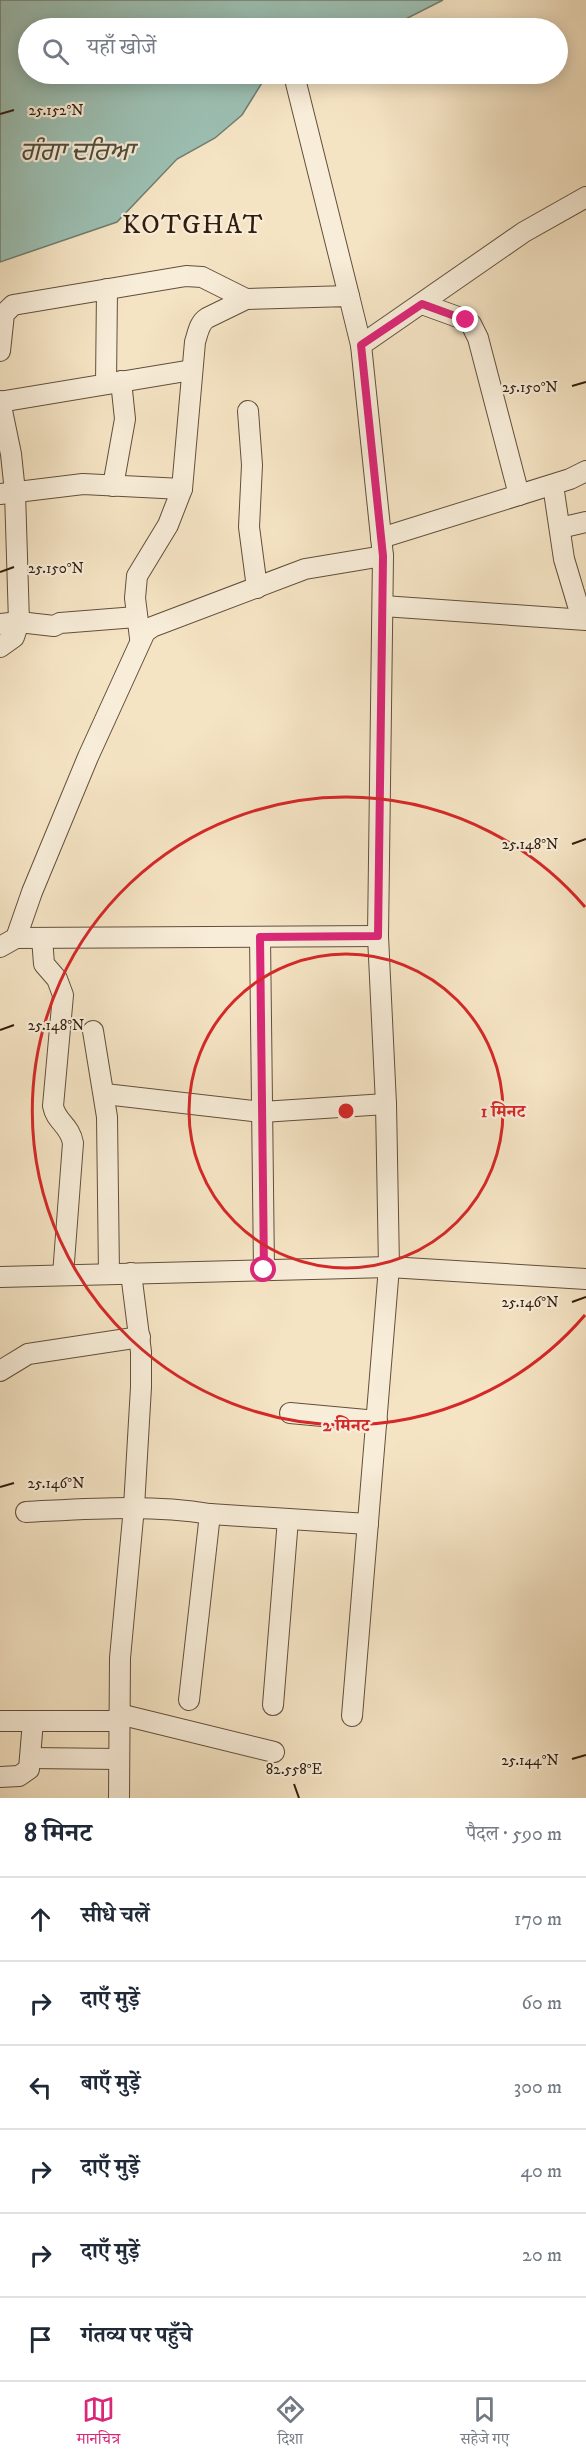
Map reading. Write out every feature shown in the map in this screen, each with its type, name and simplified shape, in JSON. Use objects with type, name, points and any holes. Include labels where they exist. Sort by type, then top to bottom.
[{"type":"street","points":[[296,84],[361,345],[382,547],[378,936],[387,1104],[389,1268],[352,1716]]},
{"type":"street","points":[[361,345],[524,232],[586,196]]},
{"type":"street","points":[[0,351],[7,306],[194,277],[202,278],[246,299]]},
{"type":"street","points":[[107,289],[114,383],[124,418],[113,486]]},
{"type":"street","points":[[140,638],[136,617],[135,586],[137,576],[168,525],[182,489],[195,342],[202,321],[246,299],[349,296]]},
{"type":"street","points":[[422,304],[466,320],[471,324],[478,338],[519,495]]},
{"type":"street","points":[[0,647],[14,637],[10,623],[7,493],[11,454],[0,401],[192,370]]},
{"type":"street","points":[[248,411],[252,465],[249,527],[257,588]]},
{"type":"street","points":[[8,942],[32,892],[140,638],[152,627],[306,569],[382,547],[519,495],[570,479],[586,471]]},
{"type":"street","points":[[7,493],[83,484],[182,489]]},
{"type":"street","points":[[382,606],[584,620],[564,559],[553,485]]},
{"type":"street","points":[[560,528],[586,522]]},
{"type":"street","points":[[10,623],[54,626],[60,623],[136,617]]},
{"type":"street","points":[[8,942],[42,938],[378,936]]},
{"type":"street","points":[[260,937],[264,1270]]},
{"type":"street","points":[[42,938],[45,964],[57,979],[63,995],[53,1106],[55,1113],[69,1130],[73,1143],[63,1275]]},
{"type":"street","points":[[93,1030],[105,1094],[109,1141],[109,1274]]},
{"type":"street","points":[[105,1094],[262,1112],[387,1104]]},
{"type":"street","points":[[0,1277],[389,1268],[586,1279]]},
{"type":"street","points":[[119,1798],[120,1658],[134,1507],[141,1387],[140,1337],[131,1274]]},
{"type":"street","points":[[0,1371],[21,1358],[38,1352],[140,1337]]},
{"type":"street","points":[[290,1413],[377,1421]]},
{"type":"street","points":[[26,1512],[134,1507],[368,1524]]},
{"type":"street","points":[[189,1700],[210,1514]]},
{"type":"street","points":[[273,1706],[288,1519]]},
{"type":"street","points":[[0,1721],[119,1717],[274,1752]]},
{"type":"street","points":[[0,1777],[19,1776],[25,1774],[29,1769],[33,1721]]},
{"type":"street","points":[[30,1758],[119,1759]]},
{"type":"water","name":"ਗੰਗਾ ਦਰਿਆ","points":[[0,0],[443,0],[408,18],[18,18],[18,84],[261,84],[242,115],[215,138],[177,159],[117,222],[0,262]]},
{"type":"district","name":"KOTGHAT","points":[[193,224]]},
{"type":"route","points":[[264,1270],[260,937],[378,936],[383,556],[361,345],[422,304],[466,320]]}]
